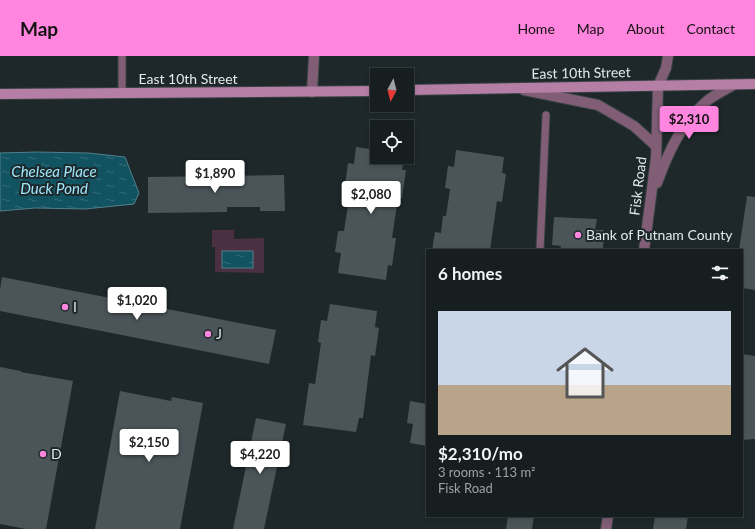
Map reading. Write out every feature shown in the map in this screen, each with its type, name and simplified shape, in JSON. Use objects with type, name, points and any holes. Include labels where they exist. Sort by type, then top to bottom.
[{"type":"main road","name":"East 10th Street","points":[[414,90],[755,84]]},
{"type":"main road","name":"East 10th Street","points":[[0,94],[370,91]]},
{"type":"street","points":[[312,92],[314,56]]},
{"type":"street","name":"Fisk Road","points":[[644,249],[656,146],[658,86],[666,68],[668,56]]},
{"type":"street","points":[[651,198],[670,148],[682,130],[707,101],[733,84]]},
{"type":"street","points":[[514,88],[598,105],[634,126],[656,146]]},
{"type":"street","points":[[606,529],[608,517]]},
{"type":"lane","points":[[122,56],[122,93]]},
{"type":"lane","points":[[540,249],[546,115]]},
{"type":"shaded area","points":[[212,230],[234,230],[234,239],[264,238],[264,273],[215,272],[215,247],[212,247]]},
{"type":"water","name":"Chelsea Place Duck Pond","points":[[0,153],[88,153],[125,157],[139,193],[134,204],[85,209],[35,208],[0,211]]},
{"type":"water","points":[[222,251],[253,251],[253,268],[222,268]]},
{"type":"building","points":[[356,147],[370,149],[370,164],[403,164],[402,170],[406,170],[402,198],[398,198],[392,238],[396,238],[392,266],[388,265],[386,280],[338,273],[341,253],[335,252],[338,231],[344,231],[351,186],[345,185],[348,163],[354,164]]},
{"type":"building","points":[[456,150],[504,157],[502,173],[506,174],[502,202],[497,201],[490,249],[432,249],[435,232],[441,233],[443,216],[446,216],[450,189],[445,188],[448,166],[454,167]]},
{"type":"building","points":[[284,175],[285,211],[260,211],[260,207],[227,207],[227,212],[148,213],[148,177]]},
{"type":"building","points":[[747,196],[755,197],[755,290],[743,288],[743,249],[739,249]]},
{"type":"building","name":"Bank of Putnam County","points":[[554,217],[597,219],[595,230],[604,230],[603,249],[560,249],[561,246],[552,245]]},
{"type":"building","points":[[2,277],[276,330],[269,364],[0,311],[0,290]]},
{"type":"building","points":[[330,304],[377,311],[375,327],[379,328],[375,356],[371,355],[363,418],[359,418],[356,432],[303,425],[309,383],[315,384],[321,343],[318,342],[321,320],[327,321]]},
{"type":"building","points":[[743,354],[755,356],[755,439],[743,440]]},
{"type":"building","points":[[0,367],[73,381],[46,529],[26,529],[0,524]]},
{"type":"building","points":[[120,391],[171,401],[172,397],[203,403],[180,529],[95,529]]},
{"type":"building","points":[[410,401],[426,404],[426,446],[410,443],[413,424],[407,423]]},
{"type":"building","points":[[256,418],[286,424],[264,529],[233,529]]},
{"type":"building","points":[[508,517],[534,517],[532,529],[506,529]]},
{"type":"building","points":[[655,517],[688,517],[686,529],[653,529]]},
{"type":"place","name":"Bank of Putnam County","points":[[578,235]]},
{"type":"place","name":"I","points":[[65,307]]},
{"type":"place","name":"J","points":[[208,334]]},
{"type":"place","name":"D","points":[[43,454]]}]
